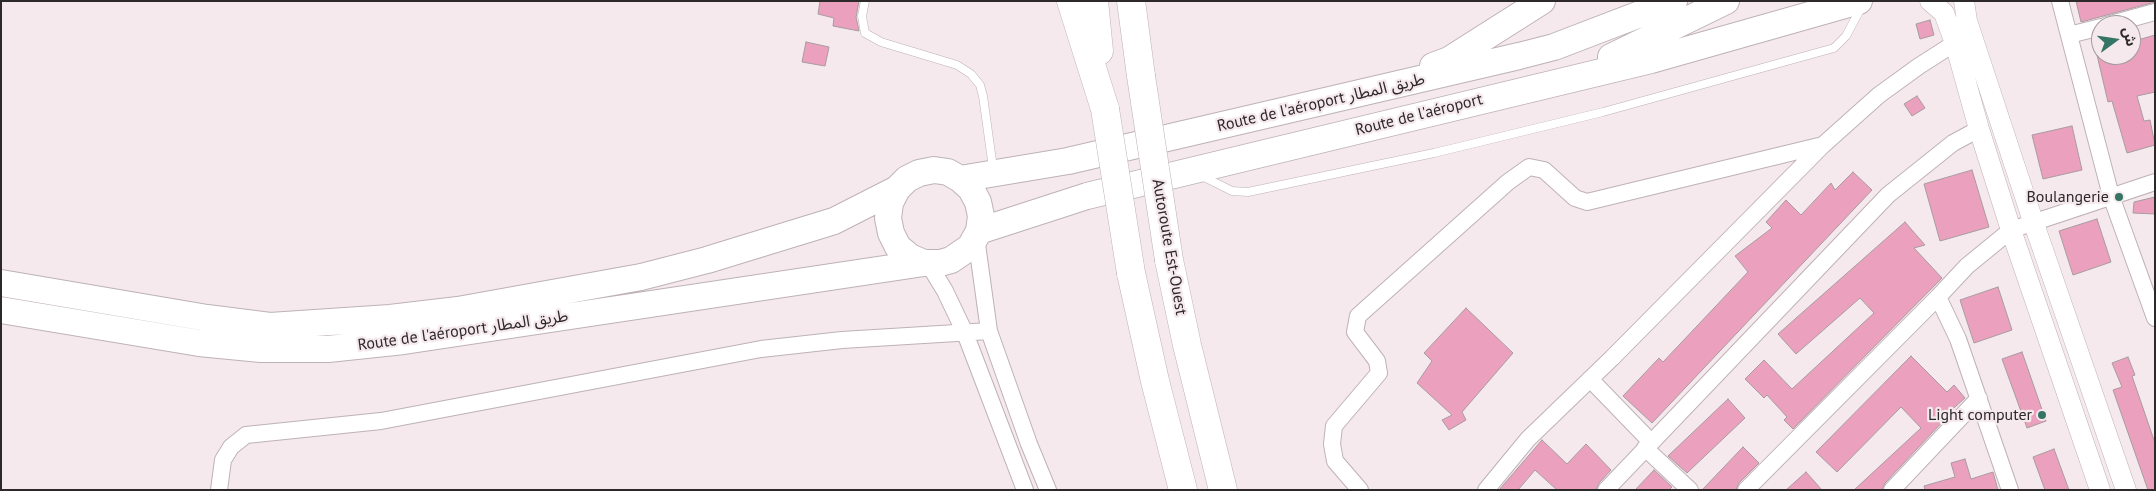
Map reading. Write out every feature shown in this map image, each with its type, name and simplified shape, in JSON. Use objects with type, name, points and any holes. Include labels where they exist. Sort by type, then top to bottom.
[{"type":"highway","points":[[1071,1],[1105,109]]},
{"type":"highway","points":[[1094,1],[1105,109],[1131,274],[1155,381],[1183,490]]},
{"type":"highway","name":"Autoroute Est-Ouest","points":[[1131,1],[1169,260],[1187,345],[1223,490]]},
{"type":"highway","points":[[1138,1],[1141,76]]},
{"type":"highway","points":[[1361,94],[1450,60],[1542,1]]},
{"type":"highway","name":"Route de l'aéroport طريق المطار","points":[[960,179],[1068,161],[1361,94],[1554,47],[1674,1]]},
{"type":"highway","points":[[1482,99],[1584,67],[1630,49],[1726,1]]},
{"type":"highway","name":"Route de l'aéroport","points":[[977,234],[1087,196],[1194,172],[1482,99],[1651,60],[1859,1]]},
{"type":"highway","points":[[934,170],[948,172],[960,179],[971,189],[978,202],[981,216],[977,234],[961,255],[951,260],[926,263],[910,257],[898,247],[891,233],[889,211],[897,189],[907,179],[920,173],[934,170]]},
{"type":"highway","name":"Route de l'aéroport طريق المطار","points":[[1,283],[207,318],[270,326],[390,318],[458,310],[641,277],[707,260],[834,221],[897,189]]},
{"type":"highway","name":"Route de l'aéroport طريق المطار","points":[[1,310],[199,343],[261,349],[328,348],[404,341],[926,263]]},
{"type":"street","points":[[1930,1],[1944,13],[1955,43],[1979,129],[2011,230],[2100,490]]},
{"type":"street","points":[[1964,1],[1967,21],[2033,222],[2126,490]]},
{"type":"street","points":[[2060,1],[2111,196],[2155,318]]},
{"type":"street","points":[[2141,16],[2155,12]]},
{"type":"street","points":[[2069,35],[2091,30]]},
{"type":"street","points":[[1486,490],[1528,439],[1823,145],[1879,95],[1955,43]]},
{"type":"street","points":[[1606,490],[1888,195],[1953,143],[1979,129]]},
{"type":"street","points":[[1360,490],[1335,461],[1332,444],[1334,426],[1379,373],[1377,361],[1355,332],[1358,316],[1508,182],[1529,167],[1544,170],[1575,198],[1587,202],[1823,145]]},
{"type":"street","points":[[1746,490],[1968,266],[2011,230],[2155,182]]},
{"type":"street","points":[[977,234],[989,331],[1028,444],[1048,490]]},
{"type":"street","points":[[926,263],[945,291],[965,333],[1025,490]]},
{"type":"street","points":[[1938,297],[1958,339],[2010,490]]},
{"type":"street","points":[[219,490],[223,460],[232,447],[246,435],[381,421],[761,349],[842,340],[989,331]]},
{"type":"street","points":[[1590,379],[1690,490]]},
{"type":"street","points":[[1892,490],[1979,398]]},
{"type":"lane","points":[[865,1],[862,16],[865,33],[881,42],[958,65],[971,74],[980,86],[993,173]]},
{"type":"lane","points":[[1194,172],[1232,191],[1248,192],[1434,153],[1603,112],[1834,48],[1846,36],[1864,1]]},
{"type":"building","points":[[820,1],[859,1],[856,17],[859,31],[833,26],[834,18],[818,14]]},
{"type":"building","points":[[2076,1],[2155,1],[2107,15],[2091,15],[2091,19],[2081,22]]},
{"type":"building","points":[[1930,20],[1934,35],[1920,39],[1916,24]]},
{"type":"building","points":[[2155,35],[2155,92],[2137,96],[2144,121],[2150,120],[2155,145],[2127,153],[2112,101],[2108,102],[2099,65],[2141,65],[2141,39]]},
{"type":"building","points":[[806,42],[829,47],[825,66],[802,62]]},
{"type":"building","points":[[1917,96],[1925,108],[1912,116],[1904,104]]},
{"type":"building","points":[[2072,126],[2082,170],[2043,179],[2032,135]]},
{"type":"building","points":[[1972,170],[1989,227],[1940,241],[1924,184]]},
{"type":"building","points":[[1853,172],[1872,190],[1652,423],[1623,396],[1659,358],[1663,362],[1748,272],[1735,256],[1772,228],[1766,222],[1786,200],[1801,215],[1831,183],[1835,190]]},
{"type":"building","points":[[2155,197],[2155,214],[2133,213],[2134,202]]},
{"type":"building","points":[[2097,219],[2111,262],[2073,275],[2059,231]]},
{"type":"building","points":[[1905,222],[1925,245],[1914,248],[1942,278],[1793,429],[1784,420],[1787,417],[1767,395],[1764,398],[1745,379],[1764,360],[1792,389],[1874,313],[1860,298],[1796,354],[1778,334]]},
{"type":"building","points":[[1998,287],[2012,330],[1974,343],[1960,300]]},
{"type":"building","points":[[1466,308],[1513,353],[1462,412],[1466,420],[1449,430],[1442,420],[1452,415],[1417,383],[1432,361],[1424,353]]},
{"type":"building","points":[[2022,352],[2046,421],[2027,428],[2002,359]]},
{"type":"building","points":[[1911,356],[1947,392],[1954,385],[1965,398],[1946,415],[1947,417],[1885,483],[1882,490],[1854,490],[1921,428],[1901,407],[1837,472],[1816,452]]},
{"type":"building","points":[[2128,357],[2135,375],[2132,376],[2155,443],[2155,490],[2148,490],[2113,390],[2122,387],[2112,363]]},
{"type":"building","points":[[1728,399],[1745,418],[1687,473],[1668,456]]},
{"type":"building","points":[[1542,440],[1567,464],[1586,444],[1611,470],[1599,483],[1596,490],[1557,490],[1535,470],[1518,490],[1499,490]]},
{"type":"building","points":[[1743,447],[1759,463],[1739,483],[1736,490],[1702,490]]},
{"type":"building","points":[[2054,449],[2069,490],[2045,490],[2033,457]]},
{"type":"building","points":[[1965,459],[1971,479],[1993,472],[1998,490],[1925,490],[1924,486],[1955,477],[1951,463]]},
{"type":"building","points":[[1654,470],[1672,487],[1669,490],[1635,490]]},
{"type":"building","points":[[1806,472],[1822,490],[1786,490]]},
{"type":"place","name":"Boulangerie","points":[[2119,197]]},
{"type":"place","name":"Light computer","points":[[2042,415]]}]
